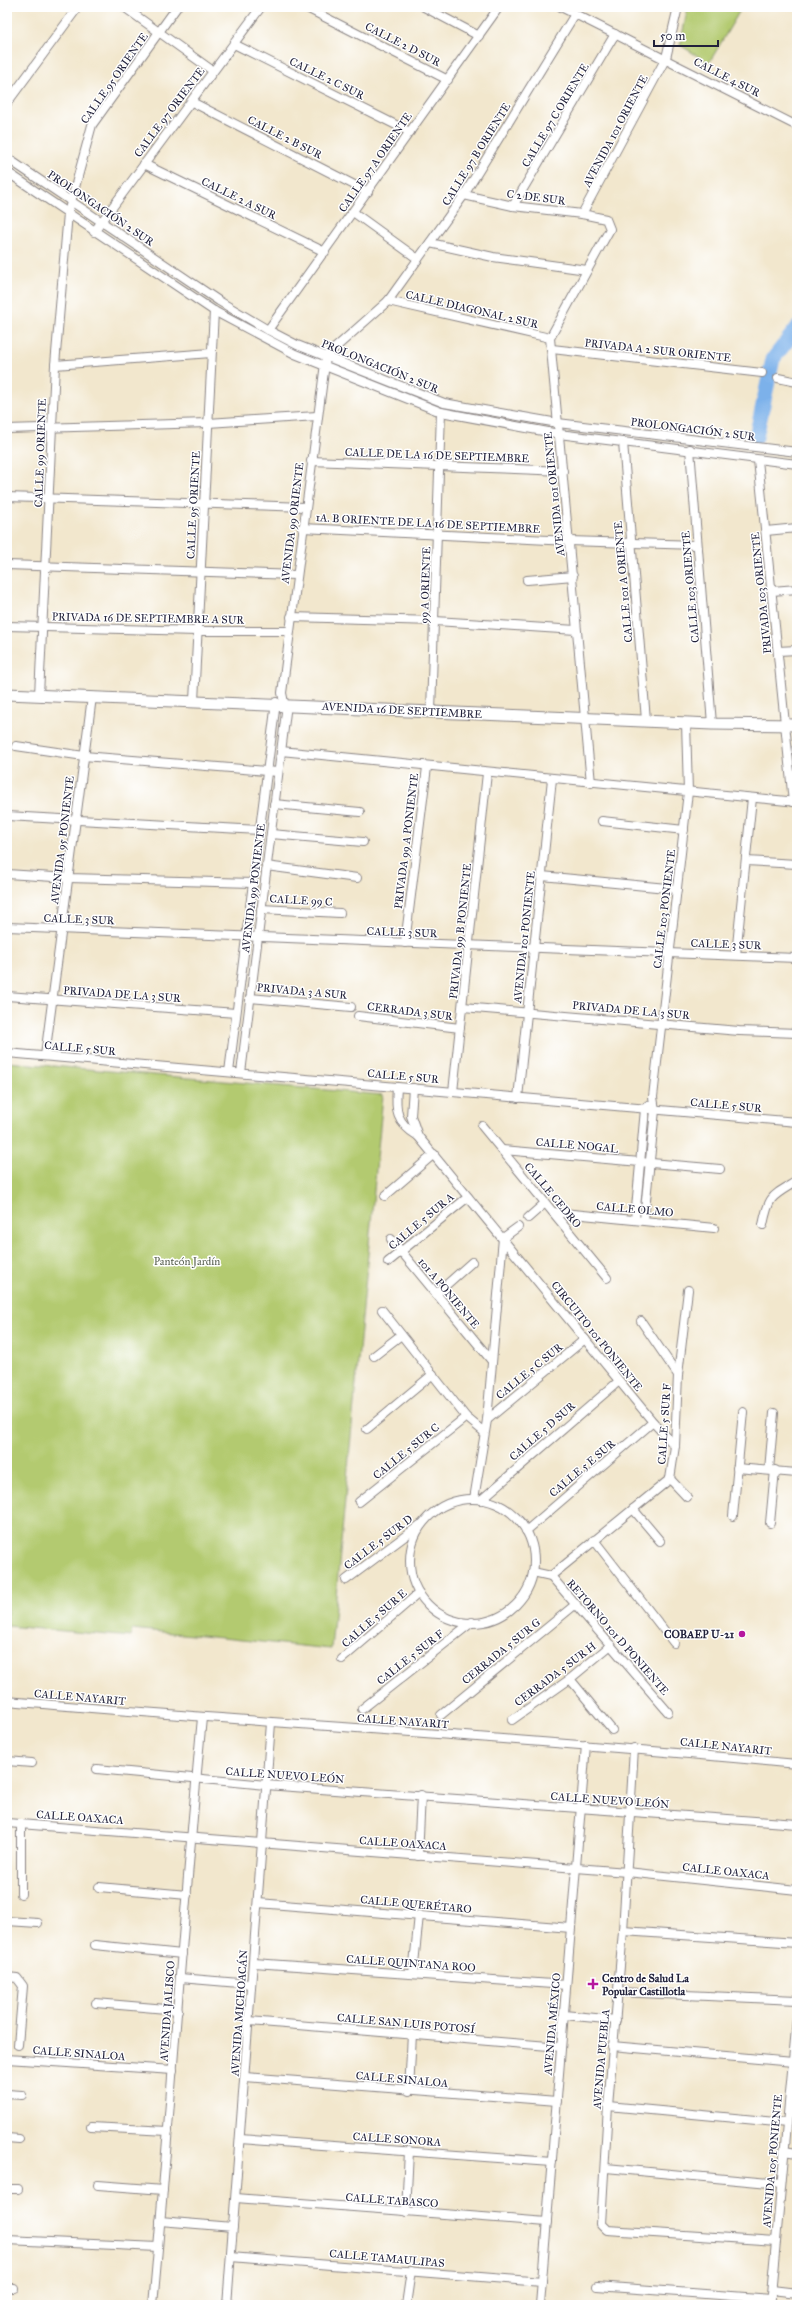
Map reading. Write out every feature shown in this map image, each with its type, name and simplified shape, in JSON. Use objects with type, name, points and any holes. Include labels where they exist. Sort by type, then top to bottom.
[{"type":"main road","name":"AVENIDA 16 DE SEPTIEMBRE","points":[[7,694],[712,724],[792,725]]},
{"type":"street","points":[[7,103],[78,7]]},
{"type":"street","points":[[124,7],[213,71]]},
{"type":"street","name":"CALLE 95 ORIENTE","points":[[68,213],[92,125],[177,7]]},
{"type":"street","name":"CALLE 97 ORIENTE","points":[[94,232],[192,102],[213,71],[261,7]]},
{"type":"street","name":"CALLE 2 D SUR","points":[[305,7],[448,80]]},
{"type":"street","points":[[424,7],[479,36]]},
{"type":"street","name":"CALLE 97 A ORIENTE","points":[[268,330],[354,212],[499,7]]},
{"type":"street","name":"CALLE 4 SUR","points":[[561,7],[666,58],[797,126]]},
{"type":"street","name":"AVENIDA 101 ORIENTE","points":[[582,214],[666,58],[678,7]]},
{"type":"street","name":"CALLE 97 B ORIENTE","points":[[326,356],[388,301],[464,195],[575,14]]},
{"type":"street","name":"CALLE 97 C ORIENTE","points":[[513,206],[615,34]]},
{"type":"street","name":"CALLE 2 C SUR","points":[[234,44],[410,132]]},
{"type":"street","name":"CALLE 2 B SUR","points":[[192,102],[368,192]]},
{"type":"street","name":"PROLONGACIÓN 2 SUR","points":[[7,158],[72,200],[219,301],[268,330],[326,356],[444,403],[558,422],[797,452]]},
{"type":"street","name":"CALLE 2 A SUR","points":[[144,164],[325,252]]},
{"type":"street","name":"PROLONGACIÓN 2 SUR","points":[[7,172],[94,232],[214,311],[295,354],[441,412],[559,434],[690,449],[758,460],[797,464]]},
{"type":"street","name":"C 2 DE SUR","points":[[464,195],[513,206],[582,214],[606,219],[610,229],[587,270]]},
{"type":"street","points":[[354,212],[418,259]]},
{"type":"street","name":"CALLE 99 ORIENTE","points":[[39,695],[50,497],[55,365],[68,213]]},
{"type":"street","points":[[430,242],[493,257],[587,270],[550,338]]},
{"type":"street","name":"CALLE DIAGONAL 2 SUR","points":[[388,301],[550,338]]},
{"type":"street","name":"CALLE 95 ORIENTE","points":[[194,702],[214,311]]},
{"type":"street","name":"AVENIDA 101 ORIENTE","points":[[550,338],[591,783]]},
{"type":"street","name":"PRIVADA A 2 SUR ORIENTE","points":[[552,349],[762,373]]},
{"type":"street","points":[[55,365],[211,353]]},
{"type":"street","name":"AVENIDA 99 ORIENTE","points":[[279,705],[282,693],[302,528],[326,356]]},
{"type":"street","points":[[778,378],[797,382]]},
{"type":"street","name":"99 A ORIENTE","points":[[430,711],[435,621],[441,412]]},
{"type":"street","points":[[7,429],[208,423],[317,416]]},
{"type":"street","name":"CALLE 101 A ORIENTE","points":[[623,442],[630,543],[646,720]]},
{"type":"street","name":"CALLE 103 ORIENTE","points":[[690,449],[712,724]]},
{"type":"street","name":"PRIVADA 103 ORIENTE","points":[[758,460],[778,652],[792,725]]},
{"type":"street","name":"CALLE DE LA 16 DE SEPTIEMBRE","points":[[311,461],[563,471]]},
{"type":"street","points":[[7,497],[50,497],[204,505],[305,507]]},
{"type":"street","name":"1A. B ORIENTE DE LA 16 DE SEPTIEMBRE","points":[[302,528],[569,541],[697,545]]},
{"type":"street","points":[[766,531],[797,528]]},
{"type":"street","points":[[7,565],[296,575]]},
{"type":"street","points":[[528,580],[573,576]]},
{"type":"street","points":[[772,591],[797,589]]},
{"type":"street","points":[[291,617],[435,621],[576,630]]},
{"type":"street","name":"PRIVADA 16 DE SEPTIEMBRE A SUR","points":[[7,626],[197,631],[290,631]]},
{"type":"street","points":[[778,652],[797,650]]},
{"type":"street","name":"AVENIDA 95 PONIENTE","points":[[45,1056],[92,697]]},
{"type":"street","name":"AVENIDA 99 PONIENTE","points":[[241,1073],[286,712],[279,705]]},
{"type":"street","name":"AVENIDA 99 PONIENTE","points":[[229,1072],[266,771],[279,705]]},
{"type":"street","name":"CALLE 103 PONIENTE","points":[[644,1220],[655,1110],[653,1097],[688,792],[686,722]]},
{"type":"street","points":[[281,751],[488,773],[795,802],[792,725]]},
{"type":"street","points":[[16,746],[84,756],[278,772]]},
{"type":"street","name":"PRIVADA 99 A PONIENTE","points":[[405,943],[427,766]]},
{"type":"street","name":"PRIVADA 99 B PONIENTE","points":[[453,1092],[488,773]]},
{"type":"street","name":"AVENIDA 101 PONIENTE","points":[[518,1098],[552,779]]},
{"type":"street","points":[[736,955],[752,798]]},
{"type":"street","points":[[274,804],[360,812]]},
{"type":"street","points":[[7,816],[259,830]]},
{"type":"street","points":[[602,821],[684,830]]},
{"type":"street","points":[[271,834],[363,842]]},
{"type":"street","points":[[746,861],[797,864]]},
{"type":"street","points":[[266,866],[357,878]]},
{"type":"street","points":[[7,874],[68,878],[252,883]]},
{"type":"street","points":[[542,876],[677,889]]},
{"type":"street","name":"CALLE 99 C","points":[[261,909],[340,912]]},
{"type":"street","name":"CALLE 3 SUR","points":[[7,927],[797,958]]},
{"type":"street","name":"PRIVADA DE LA 3 SUR","points":[[7,996],[236,1013]]},
{"type":"street","name":"PRIVADA 3 A SUR","points":[[250,998],[351,1007]]},
{"type":"street","name":"PRIVADA DE LA 3 SUR","points":[[463,1007],[662,1024],[797,1033]]},
{"type":"street","name":"CERRADA 3 SUR","points":[[358,1016],[460,1028]]},
{"type":"street","name":"CALLE 5 SUR","points":[[7,1053],[797,1122]]},
{"type":"street","name":"CIRCUITO 101 PONIENTE","points":[[397,1087],[395,1109],[398,1116],[410,1131],[418,1136],[434,1154],[653,1422],[675,1446]]},
{"type":"street","name":"CIRCUITO 101 PONIENTE","points":[[413,1088],[411,1116],[418,1136]]},
{"type":"street","name":"CALLE 103 PONIENTE","points":[[645,1109],[653,1097]]},
{"type":"street","points":[[635,1219],[645,1109]]},
{"type":"street","name":"CALLE CEDRO","points":[[482,1126],[607,1278]]},
{"type":"street","name":"CALLE NOGAL","points":[[502,1150],[720,1168]]},
{"type":"street","points":[[385,1196],[434,1154]]},
{"type":"street","points":[[763,1225],[768,1202],[773,1195],[797,1181]]},
{"type":"street","name":"CALLE 5 SUR A","points":[[388,1262],[402,1253],[468,1196]]},
{"type":"street","points":[[528,1218],[545,1203]]},
{"type":"street","name":"CALLE OLMO","points":[[553,1212],[714,1228]]},
{"type":"street","points":[[477,1499],[484,1432],[487,1420],[502,1238],[518,1227]]},
{"type":"street","name":"101 A PONIENTE","points":[[391,1239],[491,1360]]},
{"type":"street","points":[[436,1294],[472,1262]]},
{"type":"street","name":"CALLE 5 SUR F","points":[[551,1576],[670,1479],[675,1446],[678,1375],[688,1290]]},
{"type":"street","points":[[382,1310],[466,1417],[484,1432]]},
{"type":"street","points":[[641,1321],[678,1375]]},
{"type":"street","points":[[374,1356],[401,1335]]},
{"type":"street","name":"CALLE 5 C SUR","points":[[487,1420],[586,1340]]},
{"type":"street","points":[[367,1429],[433,1374]]},
{"type":"street","name":"CALLE 5 D SUR","points":[[477,1499],[619,1380]]},
{"type":"street","points":[[733,1516],[743,1412]]},
{"type":"street","points":[[770,1523],[774,1413]]},
{"type":"street","name":"CALLE 5 SUR C","points":[[359,1502],[466,1417]]},
{"type":"street","name":"CALLE 5 E SUR","points":[[526,1531],[653,1422]]},
{"type":"street","points":[[737,1468],[797,1472]]},
{"type":"street","points":[[670,1479],[687,1497]]},
{"type":"street","points":[[477,1499],[492,1502],[511,1513],[526,1531],[533,1551],[533,1572],[528,1587],[520,1600],[508,1611],[495,1619],[472,1622],[453,1620],[434,1609],[419,1593],[413,1579],[411,1556],[416,1534],[424,1522],[447,1504],[460,1500],[477,1499]]},
{"type":"street","points":[[632,1509],[660,1541]]},
{"type":"street","name":"CALLE 5 SUR D","points":[[346,1580],[424,1522]]},
{"type":"street","points":[[594,1540],[674,1643]]},
{"type":"street","points":[[533,1572],[551,1576]]},
{"type":"street","name":"RETORNO 101 D PONIENTE","points":[[551,1576],[668,1712]]},
{"type":"street","name":"CALLE 5 SUR E","points":[[342,1659],[419,1593]]},
{"type":"street","name":"CERRADA 5 SUR G","points":[[440,1715],[576,1604]]},
{"type":"street","name":"CALLE 5 SUR F","points":[[362,1709],[472,1622]]},
{"type":"street","name":"CERRADA 5 SUR H","points":[[512,1720],[570,1679],[611,1645]]},
{"type":"street","points":[[570,1679],[612,1730]]},
{"type":"street","name":"CALLE NAYARIT","points":[[7,1701],[202,1718],[634,1748],[797,1764]]},
{"type":"street","name":"AVENIDA JALISCO","points":[[153,2305],[178,2010],[190,1837],[202,1718]]},
{"type":"street","name":"AVENIDA MICHOACÁN","points":[[226,2305],[236,2198],[271,1723]]},
{"type":"street","name":"AVENIDA MÉXICO","points":[[540,2305],[586,1745]]},
{"type":"street","name":"AVENIDA PUEBLA","points":[[634,1748],[623,1931],[616,2020],[612,2046],[606,2168],[601,2224],[603,2228],[776,2240]]},
{"type":"street","points":[[7,1761],[32,1763]]},
{"type":"street","name":"CALLE NUEVO LEÓN","points":[[97,1769],[266,1785],[421,1795],[581,1809],[797,1824]]},
{"type":"street","points":[[418,1856],[421,1795]]},
{"type":"street","name":"CALLE OAXACA","points":[[7,1823],[627,1872],[797,1890]]},
{"type":"street","points":[[21,1894],[22,1824]]},
{"type":"street","points":[[99,1887],[187,1895]]},
{"type":"street","name":"CALLE QUERÉTARO","points":[[258,1903],[571,1928]]},
{"type":"street","points":[[413,1974],[419,1915]]},
{"type":"street","points":[[7,1921],[38,1923]]},
{"type":"street","points":[[623,1931],[797,1943]]},
{"type":"street","points":[[95,1945],[182,1954]]},
{"type":"street","name":"CALLE QUINTANA ROO","points":[[254,1963],[566,1985]]},
{"type":"street","points":[[7,1977],[17,1978],[23,1986],[18,2045]]},
{"type":"street","points":[[180,1978],[251,1984]]},
{"type":"street","points":[[618,1992],[797,2000]]},
{"type":"street","points":[[96,2003],[178,2010]]},
{"type":"street","points":[[564,2015],[616,2020]]},
{"type":"street","name":"AVENIDA 105 PONIENTE","points":[[770,2302],[787,2123],[793,2099],[793,2062],[796,2049],[797,2018]]},
{"type":"street","name":"CALLE SAN LUIS POTOSÍ","points":[[249,2021],[562,2046]]},
{"type":"street","points":[[409,2091],[412,2034]]},
{"type":"street","points":[[612,2046],[793,2062]]},
{"type":"street","name":"CALLE SINALOA","points":[[7,2058],[173,2070]]},
{"type":"street","name":"CALLE SINALOA","points":[[245,2077],[409,2091],[557,2101]]},
{"type":"street","points":[[7,2094],[22,2095]]},
{"type":"street","points":[[608,2106],[787,2123]]},
{"type":"street","points":[[91,2127],[168,2131]]},
{"type":"street","points":[[7,2138],[19,2139]]},
{"type":"street","name":"CALLE SONORA","points":[[240,2139],[552,2162]]},
{"type":"street","points":[[406,2212],[410,2151]]},
{"type":"street","points":[[784,2152],[797,2153]]},
{"type":"street","points":[[606,2168],[781,2184]]},
{"type":"street","points":[[98,2185],[163,2190]]},
{"type":"street","points":[[7,2189],[18,2189]]},
{"type":"street","name":"CALLE TABASCO","points":[[236,2198],[547,2222]]},
{"type":"street","points":[[160,2221],[233,2227]]},
{"type":"street","points":[[7,2240],[158,2247]]},
{"type":"street","name":"CALLE TAMAULIPAS","points":[[231,2256],[542,2282]]},
{"type":"street","points":[[406,2305],[411,2272]]},
{"type":"street","points":[[597,2286],[770,2302]]},
{"type":"street","points":[[772,2290],[797,2293]]},
{"type":"green space","points":[[688,7],[742,7],[709,63],[680,45]]},
{"type":"green space","name":"Panteón Jardín","points":[[7,1062],[383,1095],[331,1649],[132,1629],[131,1637],[7,1626]]},
{"type":"waterway","points":[[755,435],[774,355],[795,332],[797,324]]},
{"type":"waterway","points":[[756,437],[773,359],[797,328]]},
{"type":"place","name":"COBAEP U-21","points":[[742,1634]]},
{"type":"place","name":"Centro de Salud La Popular Castillotla","points":[[593,1984]]}]
